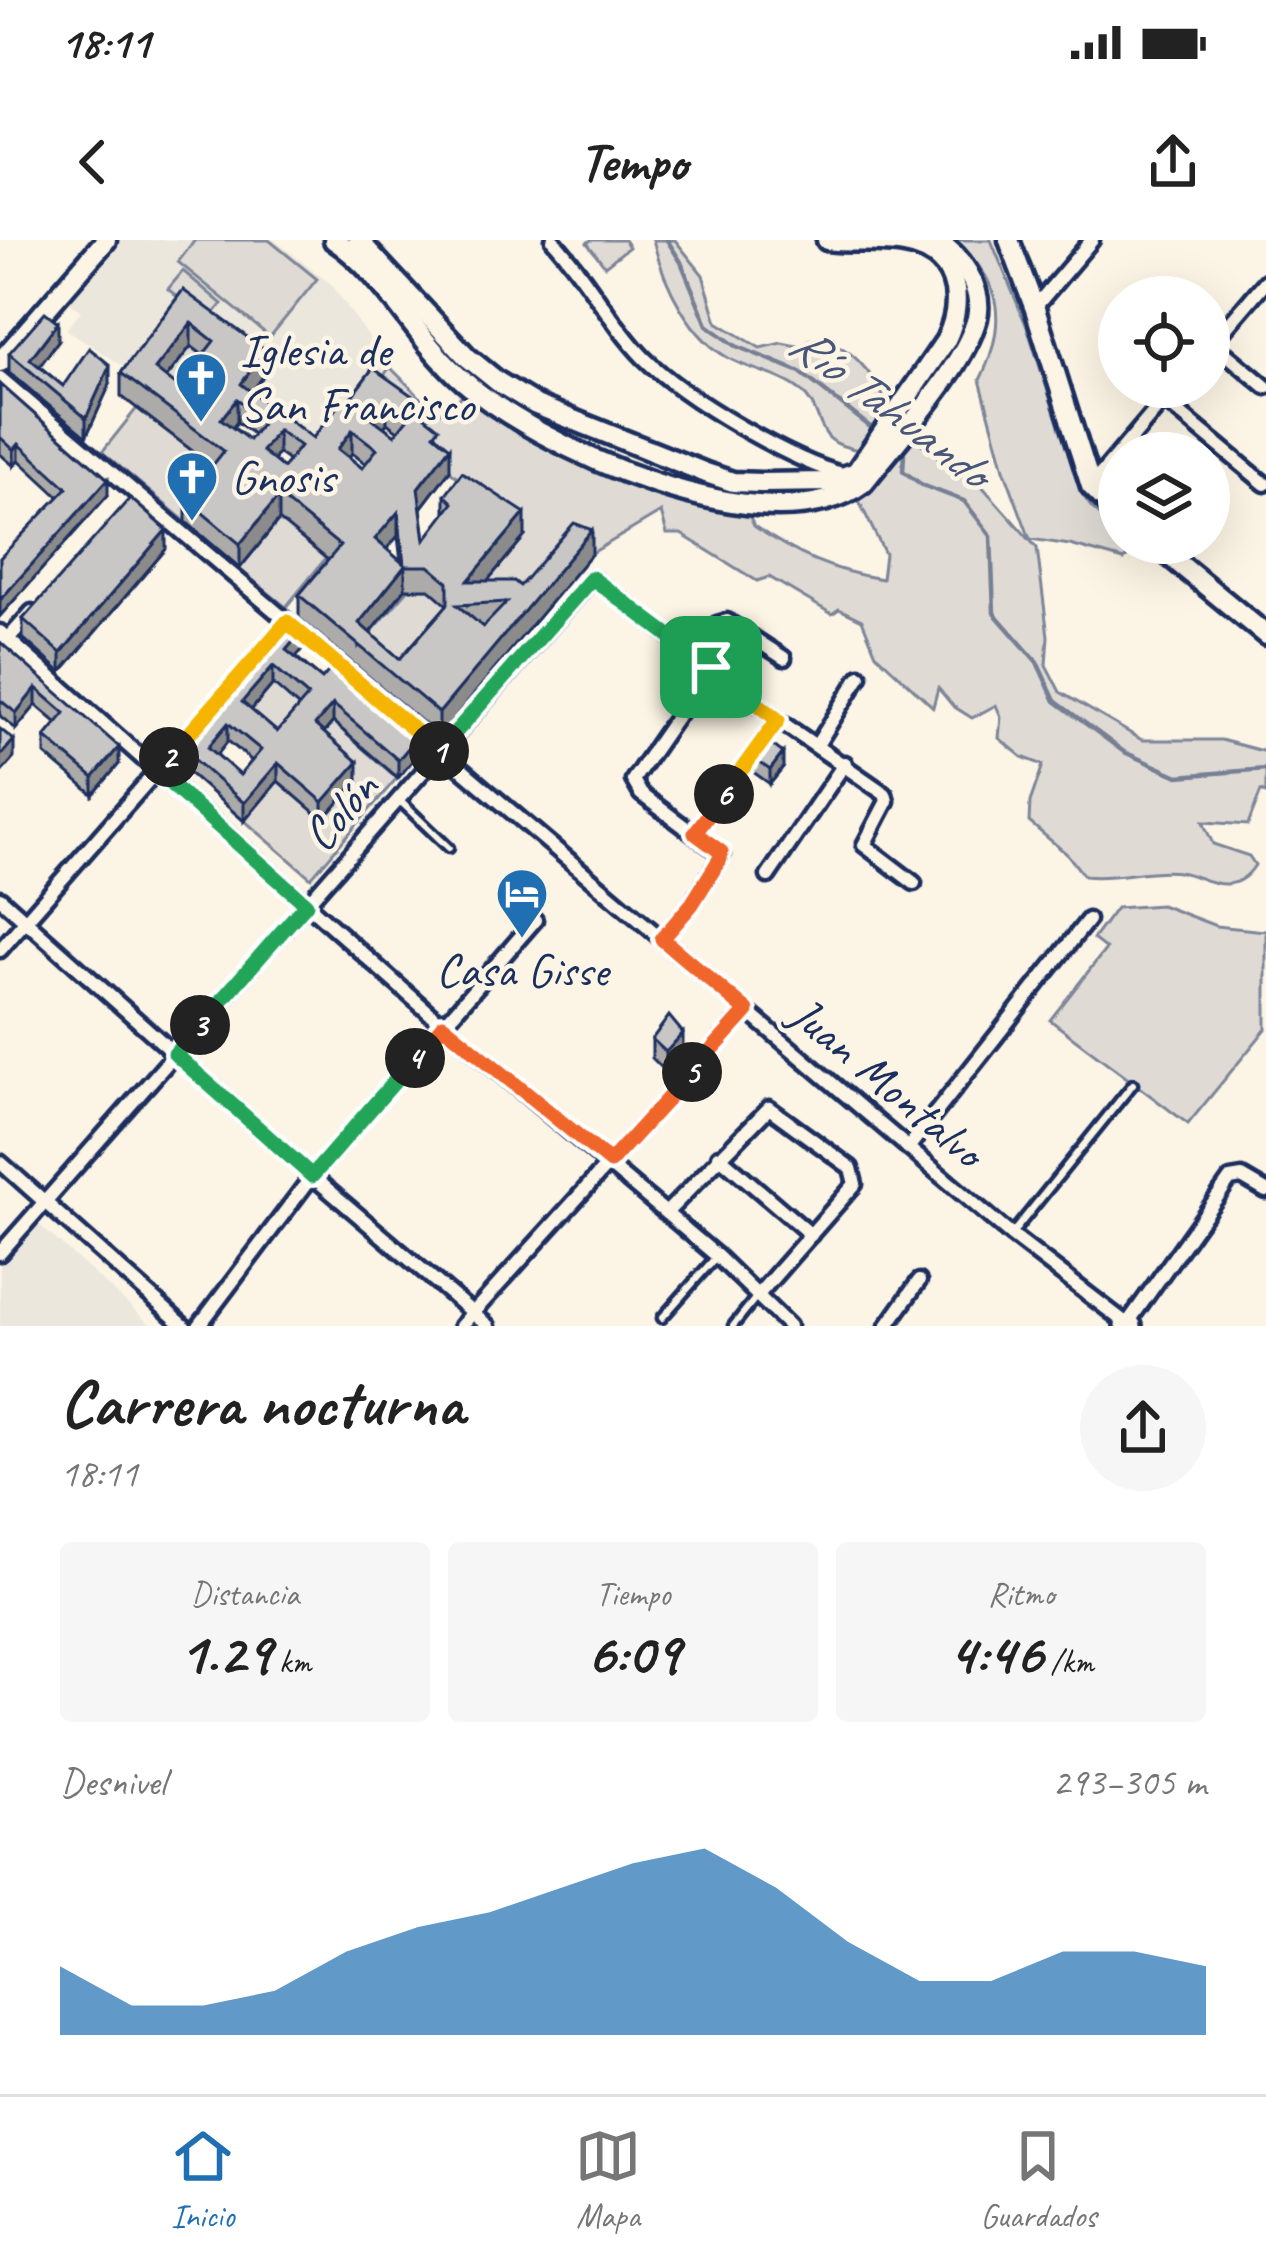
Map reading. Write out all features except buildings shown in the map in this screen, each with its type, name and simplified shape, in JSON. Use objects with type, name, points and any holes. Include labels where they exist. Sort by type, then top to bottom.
[{"type":"main road","points":[[0,362],[106,240]]},
{"type":"main road","points":[[334,240],[355,255],[448,367],[522,423],[699,498],[730,504],[811,506],[836,500],[953,364],[977,318],[978,302],[962,261],[934,240]]},
{"type":"main road","points":[[358,240],[467,357],[524,398],[733,482],[856,477]]},
{"type":"main road","points":[[827,240],[915,247],[931,254],[949,272],[958,291],[957,316],[898,426]]},
{"type":"main road","points":[[1009,240],[1091,485],[1098,492]]},
{"type":"main road","points":[[1180,564],[1266,635]]},
{"type":"street","points":[[554,240],[646,360],[716,410],[825,475]]},
{"type":"street","points":[[1035,308],[1092,240]]},
{"type":"street","points":[[1230,324],[1264,286]]},
{"type":"street","points":[[1230,360],[1266,387]]},
{"type":"street","points":[[0,378],[364,687]]},
{"type":"street","points":[[1091,485],[1158,408]]},
{"type":"street","points":[[1175,408],[1265,484]]},
{"type":"street","points":[[123,511],[137,494]]},
{"type":"street","name":"Colón","points":[[0,1253],[592,578],[694,653]]},
{"type":"street","points":[[36,607],[2,640],[443,1025],[610,1162],[789,1326]]},
{"type":"street","points":[[784,658],[722,621],[694,653],[778,720],[885,794],[887,801],[864,844],[914,883]]},
{"type":"street","points":[[273,638],[287,622]]},
{"type":"street","points":[[662,939],[692,904],[722,855],[641,794],[632,780],[711,667]]},
{"type":"street","points":[[817,745],[860,676]]},
{"type":"street","name":"Juan Montalvo","points":[[395,713],[1011,1235],[1128,1325]]},
{"type":"street","points":[[695,833],[778,720]]},
{"type":"street","points":[[0,950],[200,722]]},
{"type":"street","points":[[768,877],[844,763]]},
{"type":"street","points":[[0,898],[488,1326]]},
{"type":"street","points":[[199,1326],[312,1176],[535,920]]},
{"type":"street","points":[[908,1148],[1088,920]]},
{"type":"street","points":[[461,1326],[747,1011]]},
{"type":"street","points":[[666,1213],[764,1110],[776,1110],[851,1168],[855,1184],[758,1296]]},
{"type":"street","points":[[719,1156],[811,1235]]},
{"type":"street","points":[[0,1162],[184,1326]]},
{"type":"street","points":[[1128,1325],[1230,1180],[1242,1177],[1266,1191]]},
{"type":"street","points":[[887,1326],[919,1282]]},
{"type":"lane","points":[[287,622],[300,605]]},
{"type":"lane","points":[[398,799],[449,848]]},
{"type":"lane","points":[[1011,1235],[1133,1084]]},
{"type":"lane","points":[[662,1318],[717,1256]]},
{"type":"lane","points":[[733,1326],[758,1296]]},
{"type":"shaded area","points":[[120,240],[274,240],[331,284],[390,367],[349,423],[313,461],[241,407],[184,314],[137,375],[66,329],[81,311],[67,301]]},
{"type":"shaded area","points":[[195,240],[269,240],[317,279],[270,337],[178,262]]},
{"type":"shaded area","points":[[624,240],[629,247],[605,266],[587,243]]},
{"type":"shaded area","points":[[653,240],[675,240],[703,275],[717,322],[760,348],[782,343],[802,347],[809,340],[823,341],[858,360],[888,407],[861,450],[826,435],[800,390],[732,360],[703,339],[672,292]]},
{"type":"shaded area","points":[[952,240],[991,240],[1027,327],[1080,491],[1098,513],[1098,553],[1030,539],[1004,469],[980,380],[994,340],[996,304],[991,287]]},
{"type":"shaded area","points":[[183,271],[222,304],[207,322],[168,289]]},
{"type":"shaded area","points":[[191,346],[214,364],[178,410],[155,392]]},
{"type":"shaded area","points":[[390,367],[437,414],[469,391],[604,468],[674,497],[750,517],[754,526],[800,553],[882,579],[885,554],[858,499],[913,437],[961,476],[981,485],[1037,548],[1048,636],[1046,665],[1060,692],[1142,740],[1221,740],[1266,752],[1266,793],[1261,791],[1248,825],[1203,822],[1213,844],[1249,856],[1255,865],[1242,879],[1225,884],[1167,871],[1084,876],[1068,855],[1029,822],[1030,802],[1043,765],[1022,757],[999,738],[1001,717],[996,705],[972,718],[938,688],[933,707],[876,654],[862,620],[839,609],[832,614],[769,577],[757,581],[681,534],[667,534],[661,512],[592,553],[520,609],[472,600],[525,535],[465,494],[469,487],[373,391]]},
{"type":"shaded area","points":[[137,408],[224,475],[186,522],[102,452]]},
{"type":"shaded area","points":[[279,520],[326,558],[286,607],[239,569]]},
{"type":"shaded area","points":[[409,589],[429,589],[448,605],[400,682],[359,646]]},
{"type":"shaded area","points":[[273,684],[308,715],[277,751],[242,721]]},
{"type":"shaded area","points":[[344,709],[344,732],[397,778],[311,878],[245,821],[278,781],[324,820],[357,780],[315,743]]},
{"type":"shaded area","points":[[1161,905],[1216,926],[1266,931],[1266,1029],[1188,1124],[1050,1020],[1106,949],[1093,939],[1116,908]]},
{"type":"shaded area","points":[[34,1220],[152,1326],[0,1326],[0,1260]]},
{"type":"waterway","name":"Río Tahuando","points":[[667,240],[707,325],[736,346],[800,372],[878,433]]},
{"type":"waterway","name":"Río Tahuando","points":[[896,448],[904,454],[903,471],[922,485],[964,501],[991,536],[994,613],[1037,662],[1055,701],[1124,752],[1178,776],[1266,769]]},
{"type":"place","name":"Iglesia de San Francisco","points":[[201,424]]},
{"type":"place","name":"Gnosis","points":[[192,523]]},
{"type":"place","name":"Casa Gisse","points":[[522,940]]},
{"type":"route","points":[[592,578],[711,667],[778,720],[695,833],[722,855],[692,904],[662,939],[747,1011],[610,1162],[443,1025],[312,1176],[175,1054],[306,904],[156,771],[287,622],[440,752],[592,578]]}]
